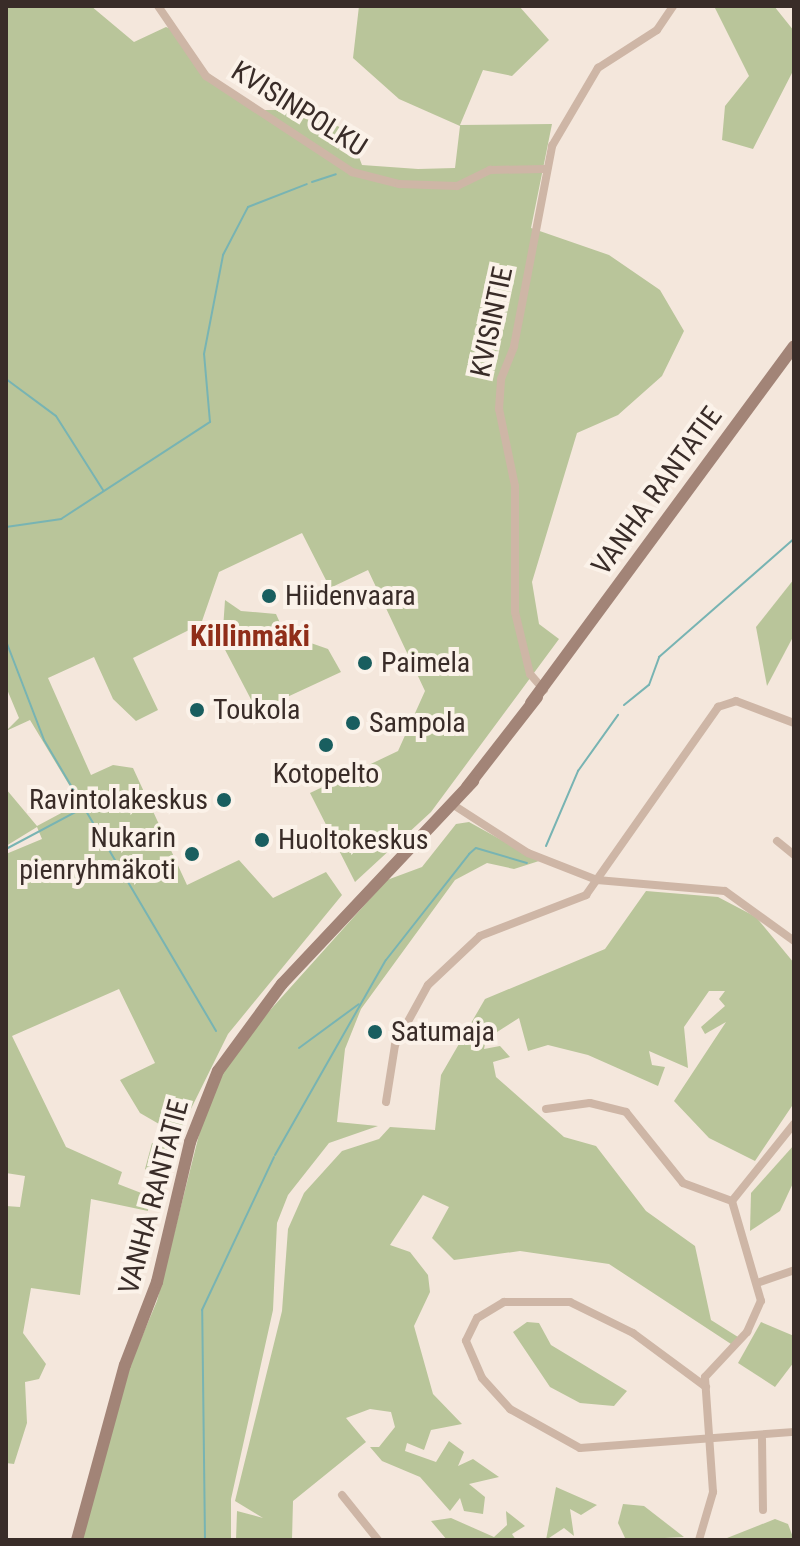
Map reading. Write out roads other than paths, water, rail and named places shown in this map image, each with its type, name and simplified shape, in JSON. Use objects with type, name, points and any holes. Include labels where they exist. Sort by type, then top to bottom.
[{"type":"main road","name":"VANHA RANTATIE","points":[[77,1540],[122,1373],[155,1291],[190,1142],[220,1068],[316,945],[455,806],[794,346]]},
{"type":"street","name":"KVISINPOLKU","points":[[158,6],[206,76],[352,172],[399,184],[457,186],[490,170],[544,169]]},
{"type":"street","name":"KVISINTIE","points":[[542,688],[523,655],[515,612],[515,486],[499,409],[544,169],[585,83],[657,30],[673,6]]},
{"type":"street","points":[[386,1102],[398,1036],[446,965],[495,928],[579,900],[597,880],[718,707],[736,701],[794,723]]},
{"type":"street","points":[[455,806],[528,853],[597,880],[725,891],[794,941]]},
{"type":"street","points":[[777,841],[794,855]]},
{"type":"street","points":[[546,1109],[590,1103],[626,1112],[683,1183],[732,1201]]},
{"type":"street","points":[[732,1201],[794,1124]]},
{"type":"street","points":[[699,1540],[713,1492],[707,1373],[756,1318],[760,1282],[732,1201]]},
{"type":"street","points":[[760,1282],[794,1270]]},
{"type":"street","points":[[706,1387],[633,1333],[570,1302],[504,1302],[477,1318],[466,1341],[497,1395],[553,1439],[623,1450],[762,1439],[794,1432]]},
{"type":"street","points":[[762,1439],[763,1510]]},
{"type":"street","points":[[342,1495],[378,1540]]},
{"type":"waterway","points":[[312,182],[336,174]]},
{"type":"waterway","points":[[6,527],[61,519],[210,422],[204,354],[223,255],[248,207],[307,184]]},
{"type":"waterway","points":[[6,379],[56,416],[103,490]]},
{"type":"waterway","points":[[624,705],[649,685],[659,657],[794,539]]},
{"type":"waterway","points":[[6,641],[44,740],[216,1031]]},
{"type":"waterway","points":[[546,846],[578,771],[618,715]]},
{"type":"waterway","points":[[6,849],[83,808]]},
{"type":"waterway","points":[[275,1155],[386,960],[469,854],[476,848],[527,863]]},
{"type":"waterway","points":[[299,1048],[359,1004]]},
{"type":"waterway","points":[[205,1540],[202,1310],[274,1157]]},
{"type":"place","name":"Hiidenvaara","points":[[269,596]]},
{"type":"place","name":"Paimela","points":[[365,663]]},
{"type":"place","name":"Toukola","points":[[197,710]]},
{"type":"place","name":"Sampola","points":[[353,723]]},
{"type":"place","name":"Kotopelto","points":[[326,745]]},
{"type":"place","name":"Ravintolakeskus","points":[[224,800]]},
{"type":"place","name":"Huoltokeskus","points":[[262,840]]},
{"type":"place","name":"Nukarin pienryhmäkoti","points":[[192,854]]},
{"type":"place","name":"Satumaja","points":[[375,1032]]},
{"type":"district","name":"Killinmäki","points":[[250,636]]}]
